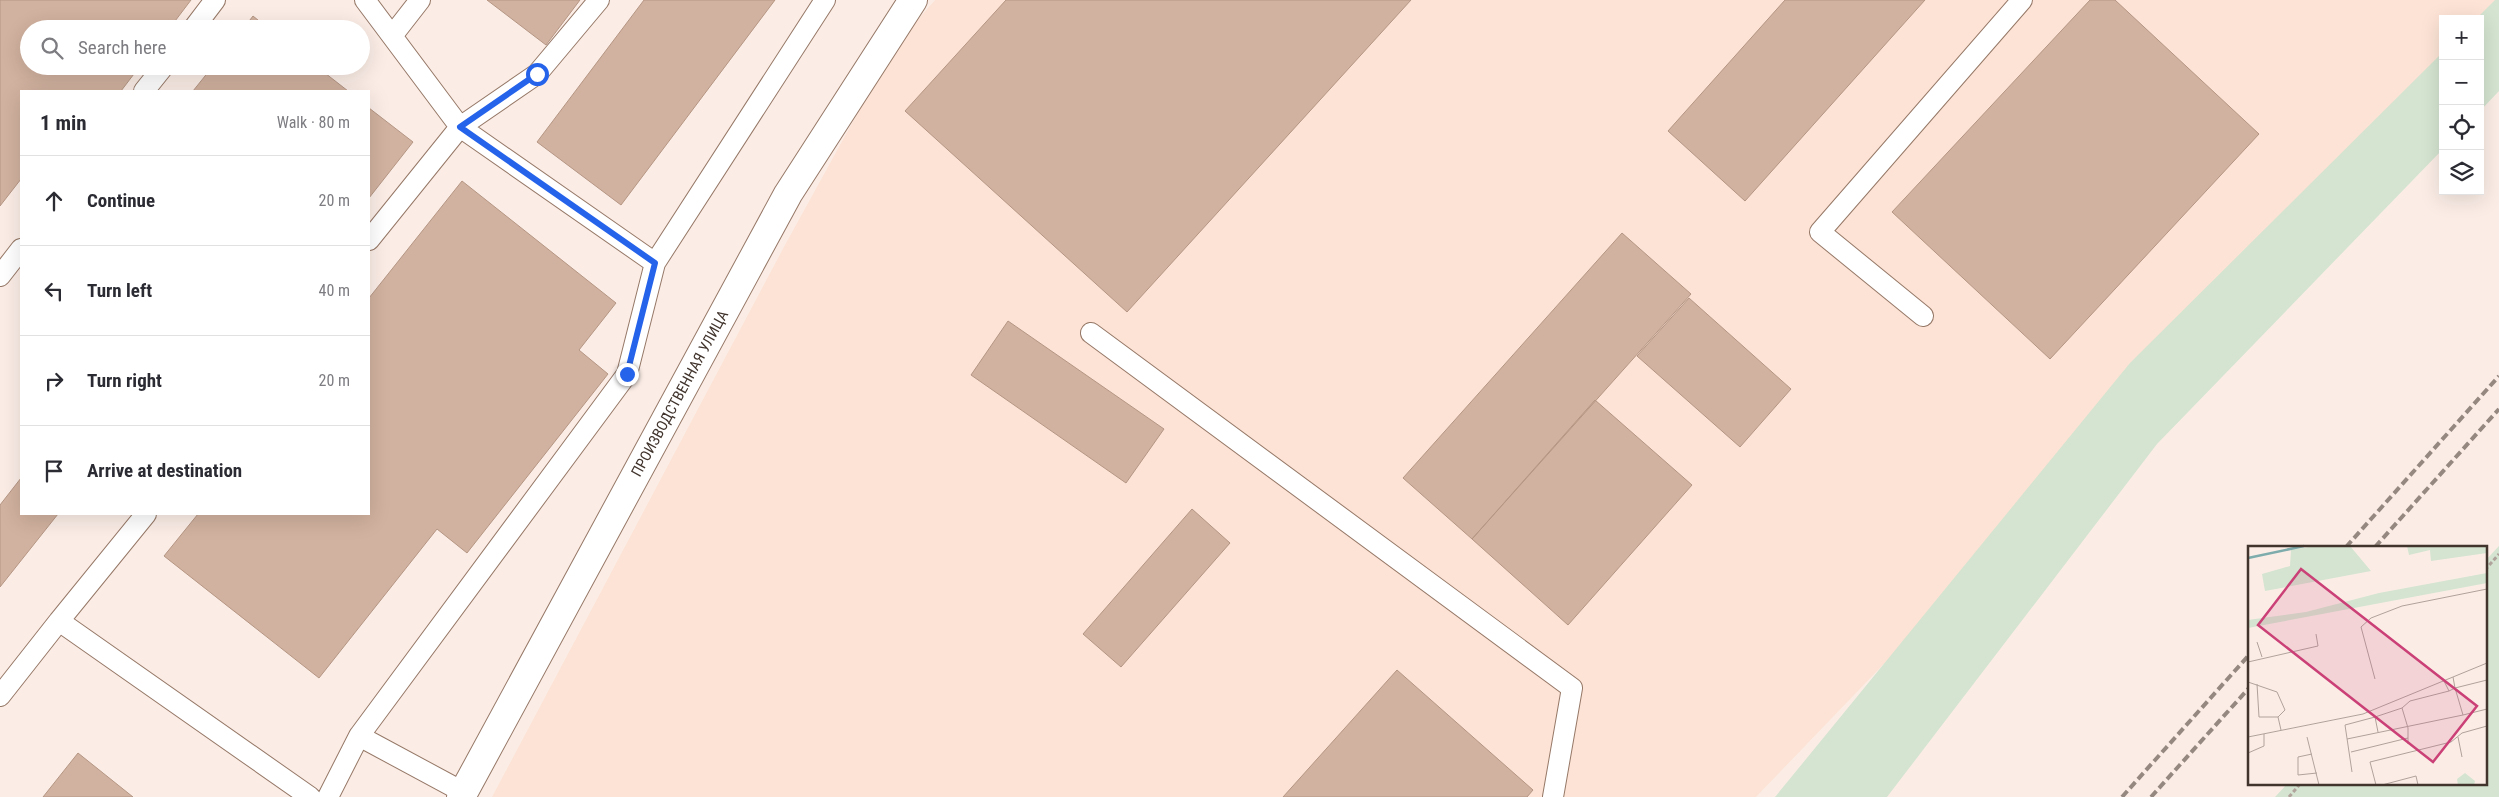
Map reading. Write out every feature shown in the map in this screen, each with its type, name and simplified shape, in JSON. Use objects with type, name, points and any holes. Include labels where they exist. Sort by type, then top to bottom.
[{"type":"street","name":"ПРОИЗВОДСТВЕННАЯ УЛИЦА","points":[[462,795],[788,194],[913,0]]},
{"type":"lane","points":[[200,20],[215,0]]},
{"type":"lane","points":[[365,0],[460,127],[655,263]]},
{"type":"lane","points":[[392,36],[420,0]]},
{"type":"lane","points":[[370,239],[460,127],[537,74],[598,0]]},
{"type":"lane","points":[[328,797],[359,736],[627,374],[655,263],[825,0]]},
{"type":"lane","points":[[1923,316],[1820,232],[2022,0]]},
{"type":"lane","points":[[145,90],[157,75]]},
{"type":"lane","points":[[0,276],[20,250]]},
{"type":"lane","points":[[1091,333],[1572,688],[1553,797]]},
{"type":"lane","points":[[0,696],[145,515]]},
{"type":"lane","points":[[59,622],[310,797]]},
{"type":"lane","points":[[359,736],[462,795]]},
{"type":"path","points":[[2486,569],[2499,554]]},
{"type":"path","points":[[2289,797],[2300,784]]},
{"type":"shaded area","points":[[935,0],[2499,0],[2484,15],[2439,15],[2439,86],[1756,797],[492,797],[785,245],[894,47]]},
{"type":"green space","points":[[2495,0],[2499,0],[2499,91],[2484,107],[2484,15],[2480,15]]},
{"type":"green space","points":[[2439,56],[2439,153],[2157,444],[1887,797],[1775,797],[2130,363]]},
{"type":"green space","points":[[2499,546],[2499,797],[2275,797],[2287,784],[2486,784],[2486,560]]},
{"type":"building","points":[[0,0],[191,0],[176,20],[20,20],[20,75],[133,75],[122,90],[20,90],[20,180],[0,206]]},
{"type":"building","points":[[487,0],[580,0],[546,45]]},
{"type":"building","points":[[644,0],[775,0],[621,205],[537,142]]},
{"type":"building","points":[[1006,0],[1411,0],[1127,312],[905,111]]},
{"type":"building","points":[[1785,0],[1925,0],[1745,201],[1668,131]]},
{"type":"building","points":[[2090,0],[2115,0],[2259,134],[2050,359],[1892,212]]},
{"type":"building","points":[[253,16],[258,20],[250,20]]},
{"type":"building","points":[[206,75],[328,75],[347,90],[194,90]]},
{"type":"building","points":[[370,109],[413,142],[370,197]]},
{"type":"building","points":[[462,181],[616,303],[579,350],[608,374],[467,553],[437,529],[319,678],[164,556],[197,515],[370,515],[370,297]]},
{"type":"building","points":[[1622,233],[1691,294],[1472,539],[1403,478]]},
{"type":"building","points":[[1689,298],[1791,389],[1740,447],[1637,356]]},
{"type":"building","points":[[1008,321],[1164,429],[1126,483],[971,375]]},
{"type":"building","points":[[1595,400],[1692,485],[1568,625],[1472,539]]},
{"type":"building","points":[[20,479],[20,515],[57,515],[0,587],[0,505]]},
{"type":"building","points":[[1192,509],[1230,543],[1121,667],[1083,634]]},
{"type":"building","points":[[1397,670],[1533,790],[1527,797],[1283,797]]},
{"type":"building","points":[[78,753],[133,797],[43,797]]},
{"type":"railway","points":[[2347,546],[2499,376]]},
{"type":"railway","points":[[2376,546],[2499,409]]},
{"type":"railway","points":[[2122,797],[2248,656]]},
{"type":"railway","points":[[2151,797],[2248,689]]},
{"type":"route","points":[[537,74],[460,127],[655,263],[627,374]]}]
